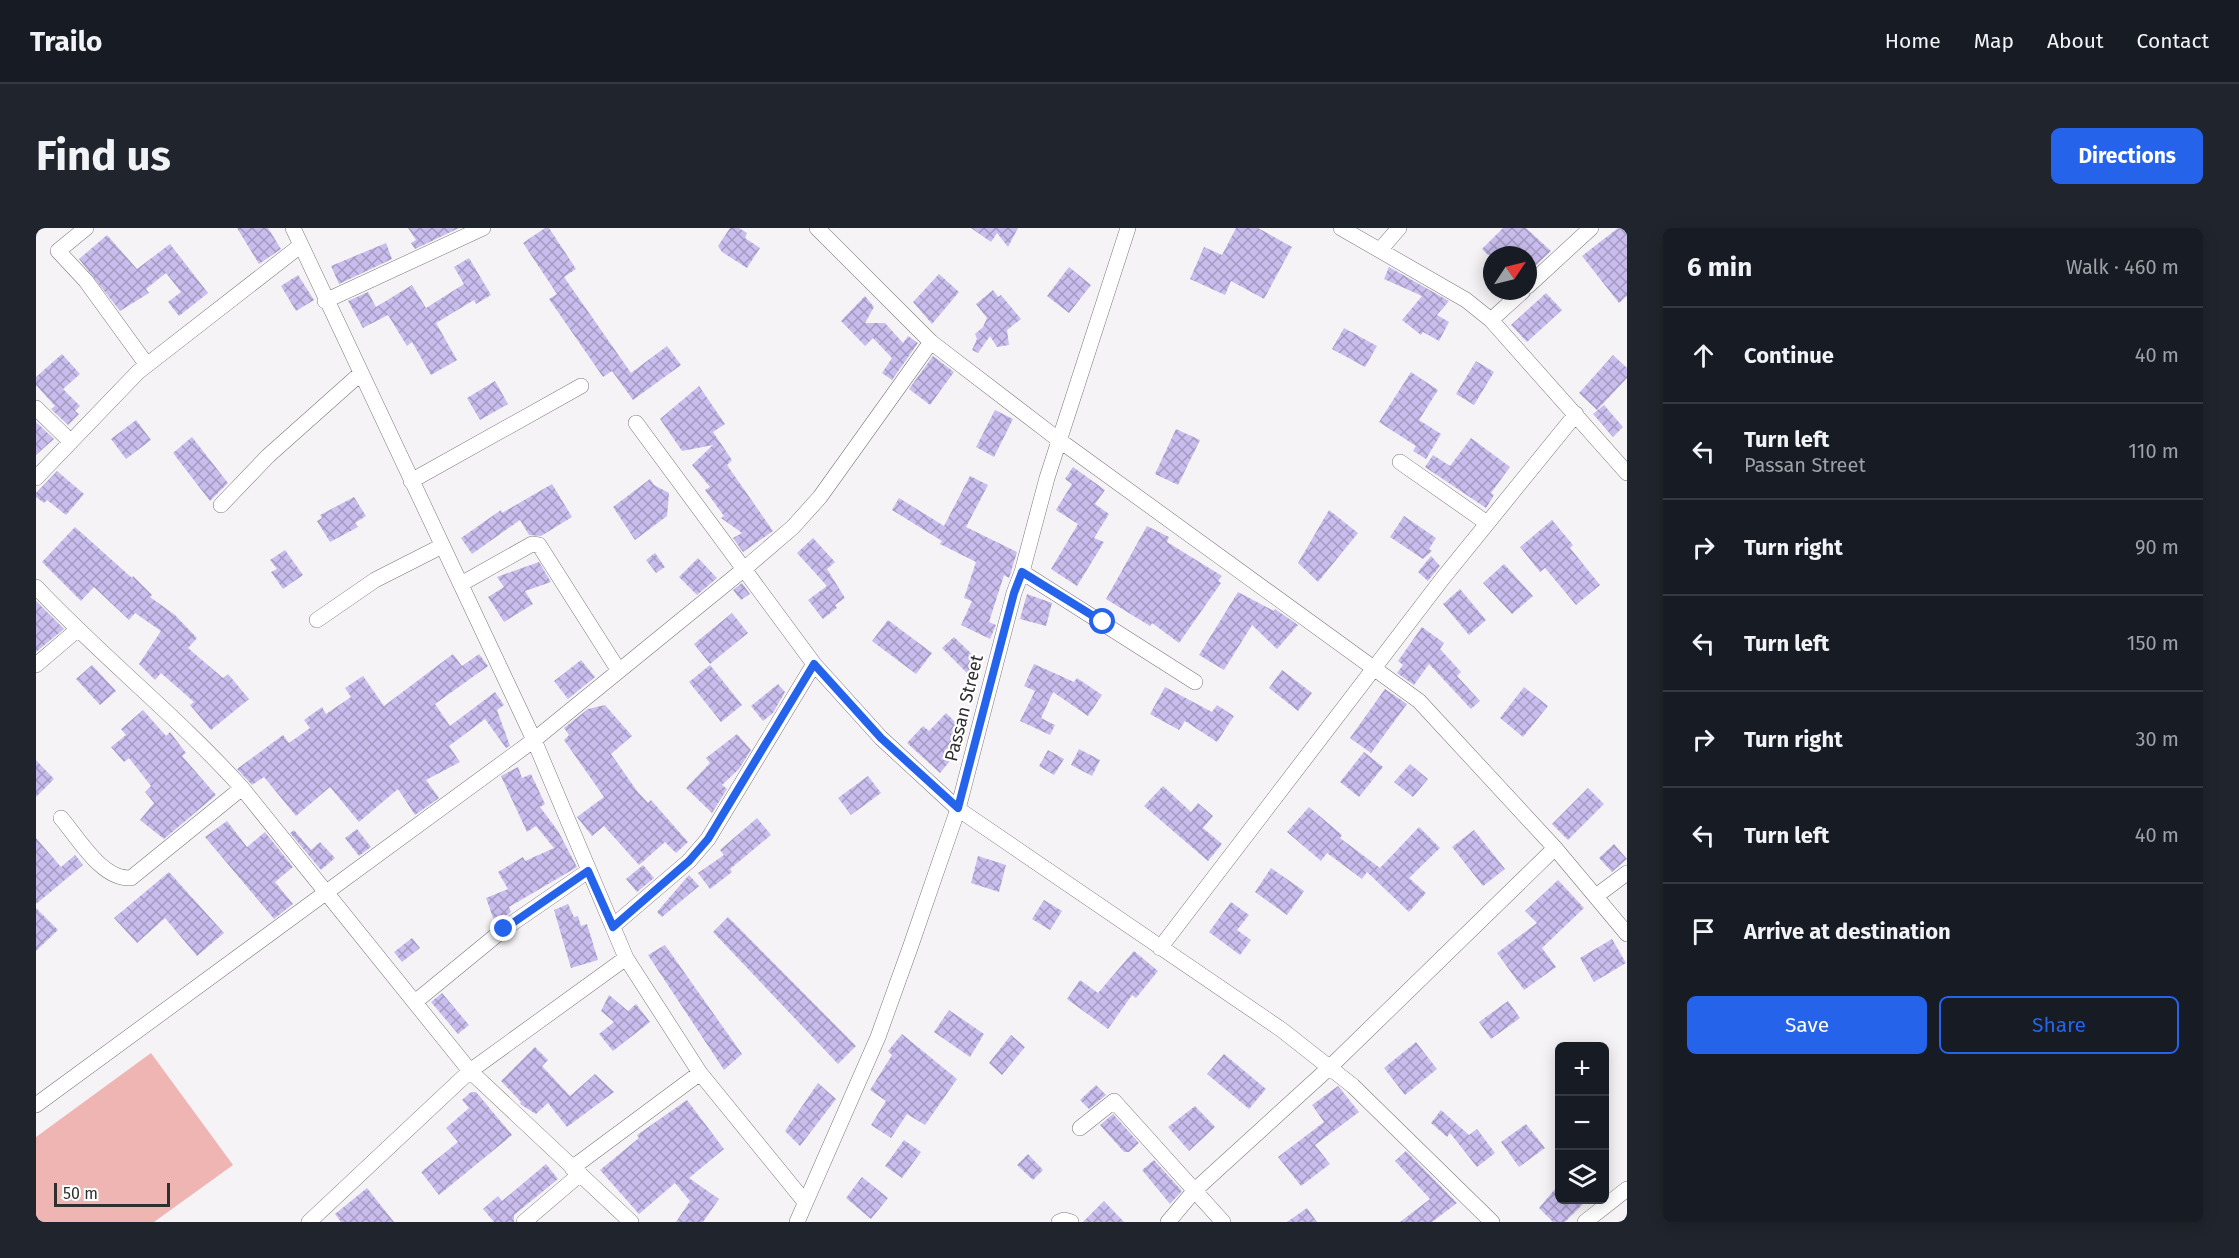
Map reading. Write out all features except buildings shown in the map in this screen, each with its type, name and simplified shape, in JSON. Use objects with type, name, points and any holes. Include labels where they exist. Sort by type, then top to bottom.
[{"type":"street","points":[[86,228],[58,251],[86,281],[147,365]]},
{"type":"street","points":[[293,228],[325,301],[534,740],[626,958],[700,1073],[805,1202]]},
{"type":"street","points":[[325,301],[483,228]]},
{"type":"street","points":[[817,228],[931,342],[1059,440],[1419,701],[1556,848],[1627,934]]},
{"type":"street","name":"Passan Street","points":[[797,1222],[878,1037],[958,808],[1014,593],[1059,440],[1128,228]]},
{"type":"street","points":[[1341,228],[1466,300],[1491,320],[1627,473]]},
{"type":"street","points":[[1380,250],[1399,228]]},
{"type":"street","points":[[1537,278],[1591,228]]},
{"type":"street","points":[[36,478],[147,365],[300,246]]},
{"type":"street","points":[[1491,320],[1513,300]]},
{"type":"street","points":[[36,1105],[534,740],[743,570],[793,527],[820,497],[931,342]]},
{"type":"street","points":[[221,505],[268,456],[360,374]]},
{"type":"street","points":[[411,481],[581,386]]},
{"type":"street","points":[[36,408],[71,442]]},
{"type":"street","points":[[1160,948],[1487,523],[1576,414]]},
{"type":"street","points":[[636,423],[814,664],[881,738],[958,808],[1282,1030],[1330,1066],[1492,1222]]},
{"type":"street","points":[[1400,462],[1487,523]]},
{"type":"street","points":[[461,584],[532,544],[539,545],[619,671]]},
{"type":"street","points":[[317,620],[375,580],[442,546]]},
{"type":"street","points":[[1022,572],[1195,682]]},
{"type":"street","points":[[36,587],[77,630],[213,755],[243,788],[470,1071],[575,1172],[632,1222]]},
{"type":"street","points":[[36,665],[77,630]]},
{"type":"street","points":[[613,927],[689,861],[708,839],[814,664]]},
{"type":"street","points":[[61,818],[107,872],[118,879],[131,878],[243,788]]},
{"type":"street","points":[[1168,1222],[1195,1190],[1330,1066],[1556,848]]},
{"type":"street","points":[[414,1002],[504,929],[588,871]]},
{"type":"street","points":[[1596,896],[1627,873]]},
{"type":"street","points":[[309,1222],[470,1071],[626,958]]},
{"type":"street","points":[[524,1222],[575,1172],[700,1073]]},
{"type":"street","points":[[1080,1128],[1114,1101],[1223,1222]]},
{"type":"street","points":[[1585,1222],[1627,1189]]},
{"type":"street","points":[[1059,1222],[1064,1220],[1071,1222]]},
{"type":"shaded area","points":[[151,1053],[233,1165],[154,1222],[36,1222],[36,1137]]},
{"type":"route","points":[[504,929],[588,871],[613,927],[689,861],[708,839],[814,664],[881,738],[958,808],[1014,593],[1022,572],[1103,622]]}]
